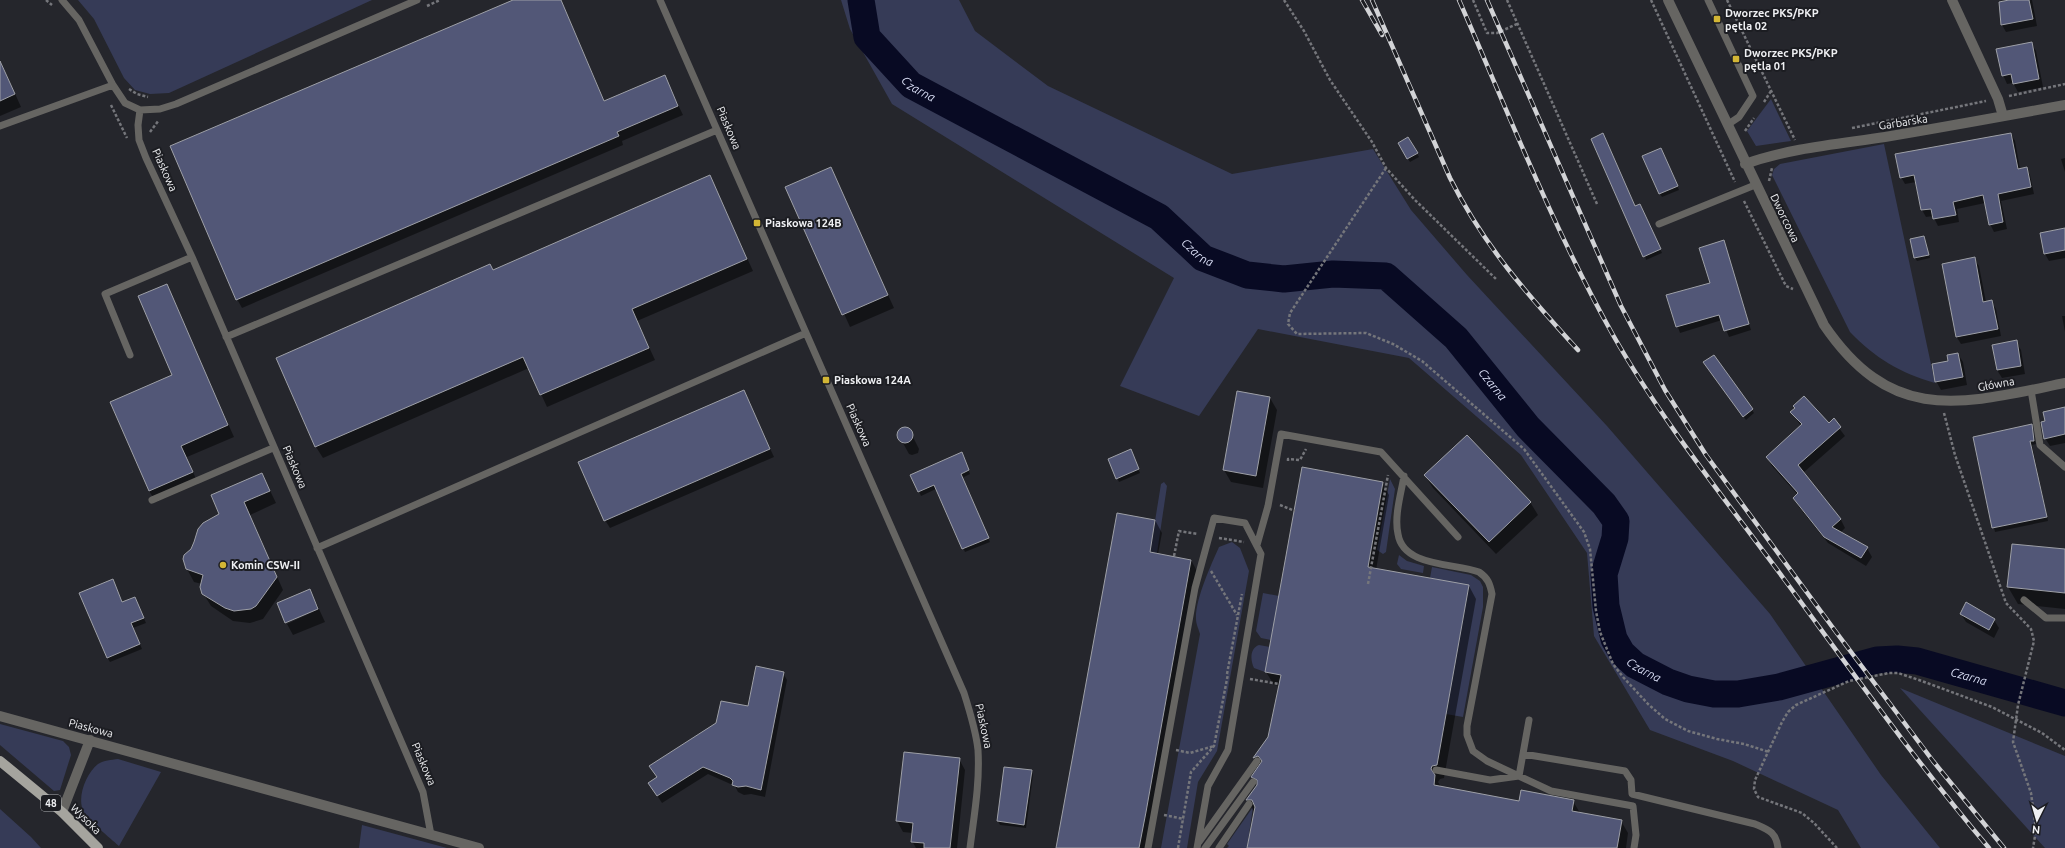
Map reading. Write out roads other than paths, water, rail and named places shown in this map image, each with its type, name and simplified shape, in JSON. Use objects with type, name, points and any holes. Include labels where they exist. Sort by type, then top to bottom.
[{"type":"main road","name":"Wysoka","points":[[0,761],[62,812],[98,848]]},
{"type":"street","name":"Dworcowa","points":[[1668,0],[1755,185],[1824,325],[1836,342],[1857,366],[1883,384],[1900,392],[1930,400]]},
{"type":"street","points":[[1952,0],[1998,99],[2003,116]]},
{"type":"street","name":"Garbarska","points":[[1745,164],[1795,147],[2003,116],[2065,105]]},
{"type":"street","name":"Główna","points":[[1930,400],[1958,402],[2065,383]]},
{"type":"street","name":"Piaskowa","points":[[0,716],[479,848]]},
{"type":"street","points":[[62,812],[90,740]]},
{"type":"lane","points":[[62,0],[79,20],[113,85],[125,103],[140,110],[160,109],[176,104],[417,0]]},
{"type":"lane","name":"Piaskowa","points":[[660,0],[966,700],[978,748],[978,777],[970,848]]},
{"type":"lane","points":[[1708,0],[1753,96],[1739,117],[1727,124]]},
{"type":"lane","points":[[0,126],[113,85]]},
{"type":"lane","name":"Piaskowa","points":[[140,110],[138,125],[139,140],[146,158],[192,257],[273,448],[423,792],[430,835]]},
{"type":"lane","points":[[226,337],[717,130]]},
{"type":"lane","points":[[1659,224],[1755,185]]},
{"type":"lane","points":[[130,355],[105,294],[192,257]]},
{"type":"lane","points":[[317,548],[806,333]]},
{"type":"lane","points":[[2031,390],[2040,445],[2065,468]]},
{"type":"lane","points":[[1257,545],[1268,506],[1281,434],[1381,452],[1458,537]]},
{"type":"lane","points":[[152,500],[273,448]]},
{"type":"lane","points":[[1404,476],[1397,522],[1401,545],[1409,554],[1420,559],[1479,572],[1486,576],[1490,583],[1492,594],[1467,735],[1473,751],[1479,757],[1551,791],[1633,806]]},
{"type":"lane","points":[[1148,848],[1195,588],[1214,518],[1245,523],[1261,554],[1228,750],[1208,786],[1197,846]]},
{"type":"lane","points":[[2024,600],[2046,618],[2065,618]]},
{"type":"lane","points":[[1519,776],[1529,720]]},
{"type":"lane","points":[[1523,754],[1625,771],[1631,780],[1636,835],[1634,848]]},
{"type":"lane","points":[[1197,846],[1257,761]]},
{"type":"lane","points":[[1436,770],[1490,780],[1519,776]]},
{"type":"lane","points":[[1206,848],[1253,782]]},
{"type":"lane","points":[[1632,794],[1755,824],[1769,830],[1777,838],[1778,848]]},
{"type":"lane","points":[[1218,848],[1249,804]]},
{"type":"waterway","name":"Czarna","points":[[861,0],[867,37],[911,85],[1159,217],[1203,258],[1247,275],[1284,279],[1333,274],[1386,276],[1456,338],[1528,427],[1604,504],[1616,521],[1615,538],[1604,574],[1606,606],[1614,639],[1622,653],[1635,665],[1668,682],[1688,689],[1714,694],[1738,694],[1779,687],[1877,660],[1897,659],[1917,661],[2065,703]]},
{"type":"railway","points":[[1362,0],[1382,35]]},
{"type":"railway","points":[[1372,0],[1450,178],[1463,203],[1492,248],[1524,289],[1578,350]]},
{"type":"railway","points":[[1459,0],[1551,212],[1591,294],[1632,367],[1673,429],[1859,681],[1910,749],[1989,848]]},
{"type":"railway","points":[[1487,0],[1621,306],[1665,390],[1706,455],[1836,632],[1933,761],[2004,848]]},
{"type":"place","name":"Dworzec PKS/PKP pętla 02","points":[[1717,19]]},
{"type":"place","name":"Dworzec PKS/PKP pętla 01","points":[[1736,59]]},
{"type":"place","name":"Piaskowa 124B","points":[[757,223]]},
{"type":"place","name":"Piaskowa 124A","points":[[826,380]]},
{"type":"place","name":"Komin CSW-II","points":[[223,565]]}]
